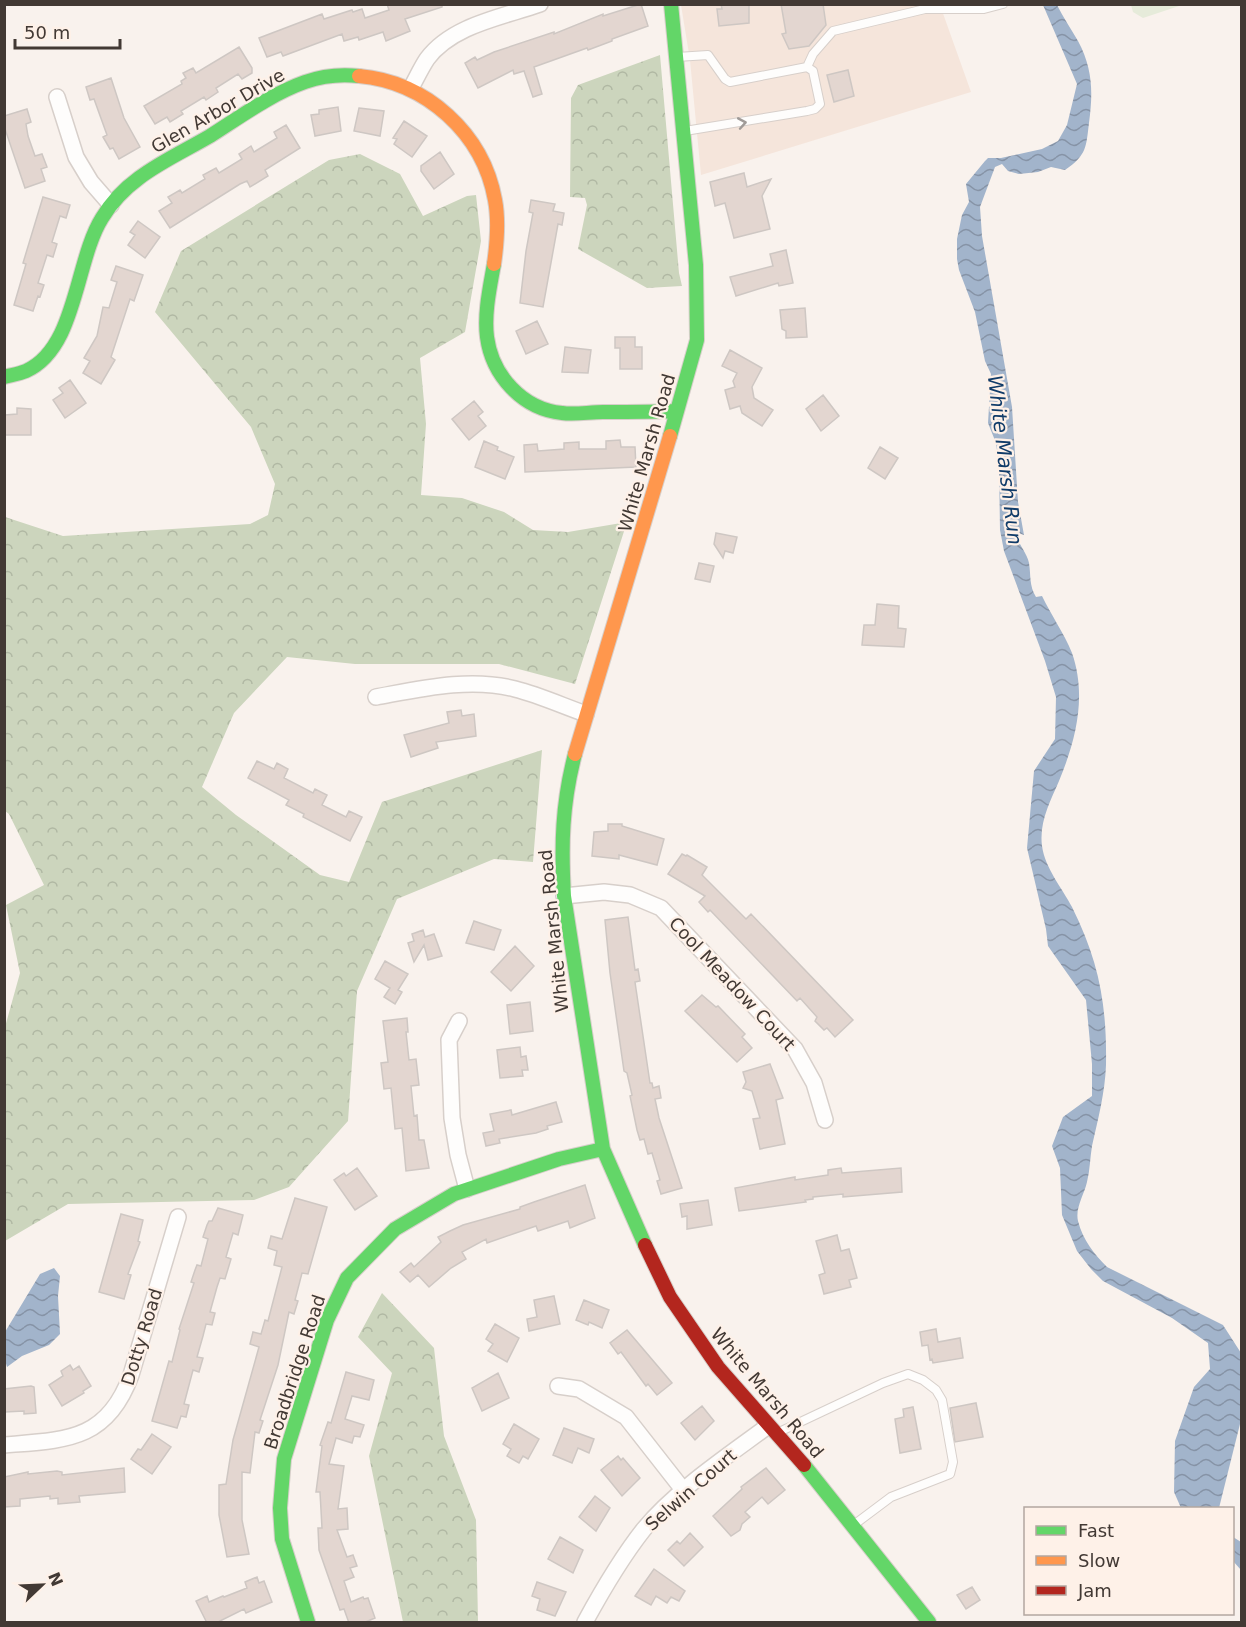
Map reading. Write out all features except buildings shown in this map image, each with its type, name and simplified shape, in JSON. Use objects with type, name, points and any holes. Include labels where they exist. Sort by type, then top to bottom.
[{"type":"street","points":[[411,88],[426,60],[451,38],[469,29],[540,4]]},
{"type":"street","name":"White Marsh Road","points":[[671,4],[698,308],[697,340],[652,502],[586,714],[568,780],[563,810],[564,896],[603,1149],[670,1297],[718,1367],[823,1487],[928,1623]]},
{"type":"street","name":"Glen Arbor Drive","points":[[4,377],[32,367],[53,349],[63,331],[98,226],[121,193],[140,177],[280,93],[314,79],[337,75],[359,75],[411,88],[446,111],[468,136],[483,160],[493,188],[498,233],[486,310],[486,334],[490,358],[500,376],[515,392],[532,405],[556,413],[677,411]]},
{"type":"street","points":[[57,97],[76,157],[92,182],[111,205]]},
{"type":"street","points":[[376,698],[422,688],[473,684],[514,689],[586,714]]},
{"type":"street","name":"Cool Meadow Court","points":[[564,896],[604,892],[630,895],[661,908],[795,1049],[813,1083],[825,1120]]},
{"type":"street","points":[[459,1021],[449,1040],[452,1118],[467,1189]]},
{"type":"street","name":"Broadbridge Road","points":[[308,1623],[282,1539],[280,1508],[284,1459],[327,1320],[347,1278],[395,1229],[454,1194],[559,1159],[603,1149]]},
{"type":"street","name":"Dotty Road","points":[[4,1445],[49,1441],[82,1434],[105,1419],[115,1407],[131,1375],[178,1217]]},
{"type":"street","points":[[558,1386],[579,1389],[626,1417],[684,1491]]},
{"type":"street","name":"Selwin Court","points":[[585,1623],[611,1574],[646,1527],[684,1491],[772,1430]]},
{"type":"lane","points":[[807,67],[813,54],[834,31],[925,9],[984,9],[1003,4]]},
{"type":"lane","points":[[677,57],[708,55],[725,79],[730,82],[807,67],[813,71],[820,104],[815,109],[684,132]]},
{"type":"lane","points":[[772,1430],[908,1374],[923,1380],[936,1390],[942,1400],[953,1462],[950,1474],[891,1497],[853,1525]]},
{"type":"shaded area","points":[[681,5],[940,5],[971,92],[701,175],[690,60]]},
{"type":"green space","points":[[1131,4],[1182,5],[1143,18],[1133,12]]},
{"type":"green space","points":[[660,55],[682,286],[647,288],[578,249],[587,205],[585,198],[570,197],[571,98],[578,85]]},
{"type":"green space","points":[[360,154],[400,174],[423,216],[467,196],[476,195],[481,241],[465,332],[420,358],[426,424],[421,495],[462,498],[504,512],[533,530],[568,532],[627,522],[575,684],[499,664],[355,664],[287,657],[234,713],[202,787],[236,815],[320,875],[349,882],[382,802],[542,750],[533,862],[494,859],[397,899],[357,991],[348,1121],[289,1187],[254,1200],[68,1204],[5,1241],[5,1027],[20,973],[6,905],[44,885],[9,814],[5,811],[5,517],[63,536],[250,524],[268,515],[275,484],[251,427],[155,312],[181,251],[329,160]]},
{"type":"green space","points":[[382,1293],[434,1348],[444,1436],[476,1520],[478,1622],[403,1622],[369,1456],[392,1373],[358,1337]]},
{"type":"water","name":"White Marsh Run","points":[[1043,5],[1057,5],[1087,61],[1091,91],[1086,144],[1078,160],[1065,170],[1051,167],[1038,172],[1019,174],[1008,171],[1002,164],[995,167],[980,207],[982,236],[1012,407],[1018,502],[1024,535],[1015,532],[1028,559],[1034,593],[1036,597],[1042,596],[1065,638],[1072,653],[1079,685],[1075,734],[1042,829],[1042,846],[1047,862],[1072,907],[1089,946],[1103,1003],[1105,1023],[1104,1086],[1088,1178],[1077,1216],[1080,1228],[1093,1252],[1107,1267],[1223,1325],[1241,1353],[1241,1420],[1219,1507],[1181,1507],[1174,1492],[1175,1441],[1194,1387],[1210,1369],[1208,1343],[1172,1318],[1103,1281],[1077,1251],[1062,1215],[1060,1168],[1052,1146],[1063,1117],[1092,1096],[1092,1064],[1086,1000],[1048,946],[1027,848],[1034,771],[1055,739],[1056,697],[1004,551],[1000,530],[999,465],[996,443],[988,423],[991,374],[985,361],[975,312],[957,259],[957,239],[962,215],[969,202],[966,184],[988,158],[1001,158],[1042,149],[1058,141],[1067,125],[1077,84]]},
{"type":"water","points":[[54,1268],[60,1276],[58,1296],[60,1334],[49,1345],[22,1356],[7,1367],[5,1332],[40,1274]]},
{"type":"water","points":[[1234,1538],[1241,1542],[1241,1570],[1234,1562]]},
{"type":"traffic: fast","points":[[670,436],[697,340],[696,265],[671,4]]},
{"type":"traffic: fast","points":[[4,377],[26,371],[43,360],[56,343],[73,302],[93,236],[109,207],[133,182],[256,106],[292,87],[325,77],[359,76]]},
{"type":"traffic: fast","points":[[494,264],[487,309],[487,337],[490,351],[502,377],[522,397],[547,410],[567,414],[677,411]]},
{"type":"traffic: fast","points":[[575,754],[567,790],[564,825],[564,896],[603,1149],[645,1245]]},
{"type":"traffic: fast","points":[[308,1622],[282,1539],[280,1508],[284,1459],[327,1320],[347,1278],[395,1229],[454,1194],[559,1159],[603,1149]]},
{"type":"traffic: fast","points":[[804,1465],[929,1622]]},
{"type":"traffic: slow","points":[[359,76],[384,80],[407,88],[448,115],[464,133],[478,153],[495,200],[497,232],[494,264]]},
{"type":"traffic: slow","points":[[575,754],[670,436]]},
{"type":"traffic: jam","points":[[645,1245],[670,1297],[718,1367],[804,1465]]}]
